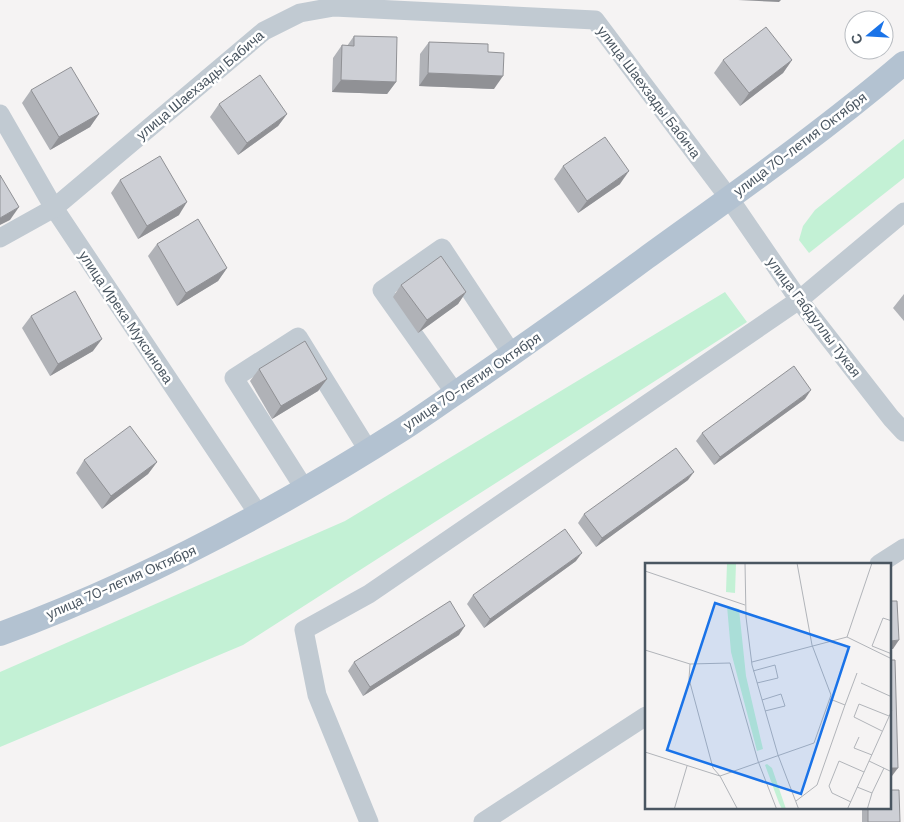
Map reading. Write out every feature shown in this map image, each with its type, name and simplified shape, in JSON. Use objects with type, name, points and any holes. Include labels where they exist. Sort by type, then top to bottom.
[{"type":"main road","name":"улица 70-летия Октября","points":[[0,634],[97,595],[185,554],[259,515],[404,428],[567,316],[729,198],[856,104],[904,63]]},
{"type":"street","name":"улица Шаехзады Бабича","points":[[0,238],[54,208],[264,31],[322,4],[334,7],[595,20],[729,198]]},
{"type":"street","name":"улица Ирека Муксинова","points":[[0,114],[54,208],[259,515]]},
{"type":"street","name":"улица Габдуллы Тукая","points":[[729,198],[799,300],[904,432]]},
{"type":"street","points":[[369,822],[317,695],[304,630],[369,594],[799,300],[904,212]]},
{"type":"street","points":[[455,393],[382,290],[442,248],[512,354]]},
{"type":"street","points":[[304,488],[234,378],[298,337],[368,450]]},
{"type":"street","points":[[881,563],[904,548]]},
{"type":"street","points":[[484,822],[645,717]]},
{"type":"green space","points":[[904,139],[904,178],[809,253],[799,240],[803,226],[815,210]]},
{"type":"green space","points":[[725,292],[747,322],[243,645],[0,747],[0,672],[345,521]]},
{"type":"building","points":[[766,27],[792,60],[749,93],[723,60]]},
{"type":"building","points":[[354,36],[397,37],[396,82],[341,80],[342,45],[354,46]]},
{"type":"building","points":[[429,42],[488,44],[488,52],[504,53],[503,76],[428,73]]},
{"type":"building","points":[[71,67],[99,114],[59,137],[31,90]]},
{"type":"building","points":[[260,75],[287,114],[247,143],[219,104]]},
{"type":"building","points":[[605,137],[629,171],[587,201],[563,166]]},
{"type":"building","points":[[160,156],[187,202],[147,226],[120,180]]},
{"type":"building","points":[[0,175],[19,207],[0,218]]},
{"type":"building","points":[[198,219],[227,268],[186,293],[157,244]]},
{"type":"building","points":[[441,256],[466,292],[427,320],[401,285]]},
{"type":"building","points":[[75,291],[102,339],[58,364],[31,316]]},
{"type":"building","points":[[305,341],[327,379],[281,406],[259,369]]},
{"type":"building","points":[[794,366],[811,390],[720,457],[702,433]]},
{"type":"building","points":[[130,426],[157,462],[111,496],[84,460]]},
{"type":"building","points":[[676,448],[694,472],[602,538],[584,514]]},
{"type":"building","points":[[565,529],[582,553],[490,619],[473,595]]},
{"type":"building","points":[[450,601],[465,626],[370,687],[354,662]]},
{"type":"building","points":[[892,601],[897,601],[899,640],[892,641]]},
{"type":"building","points":[[892,660],[895,660],[898,768],[892,768]]},
{"type":"building","points":[[892,790],[899,790],[900,822],[868,822],[868,810],[892,810]]}]
